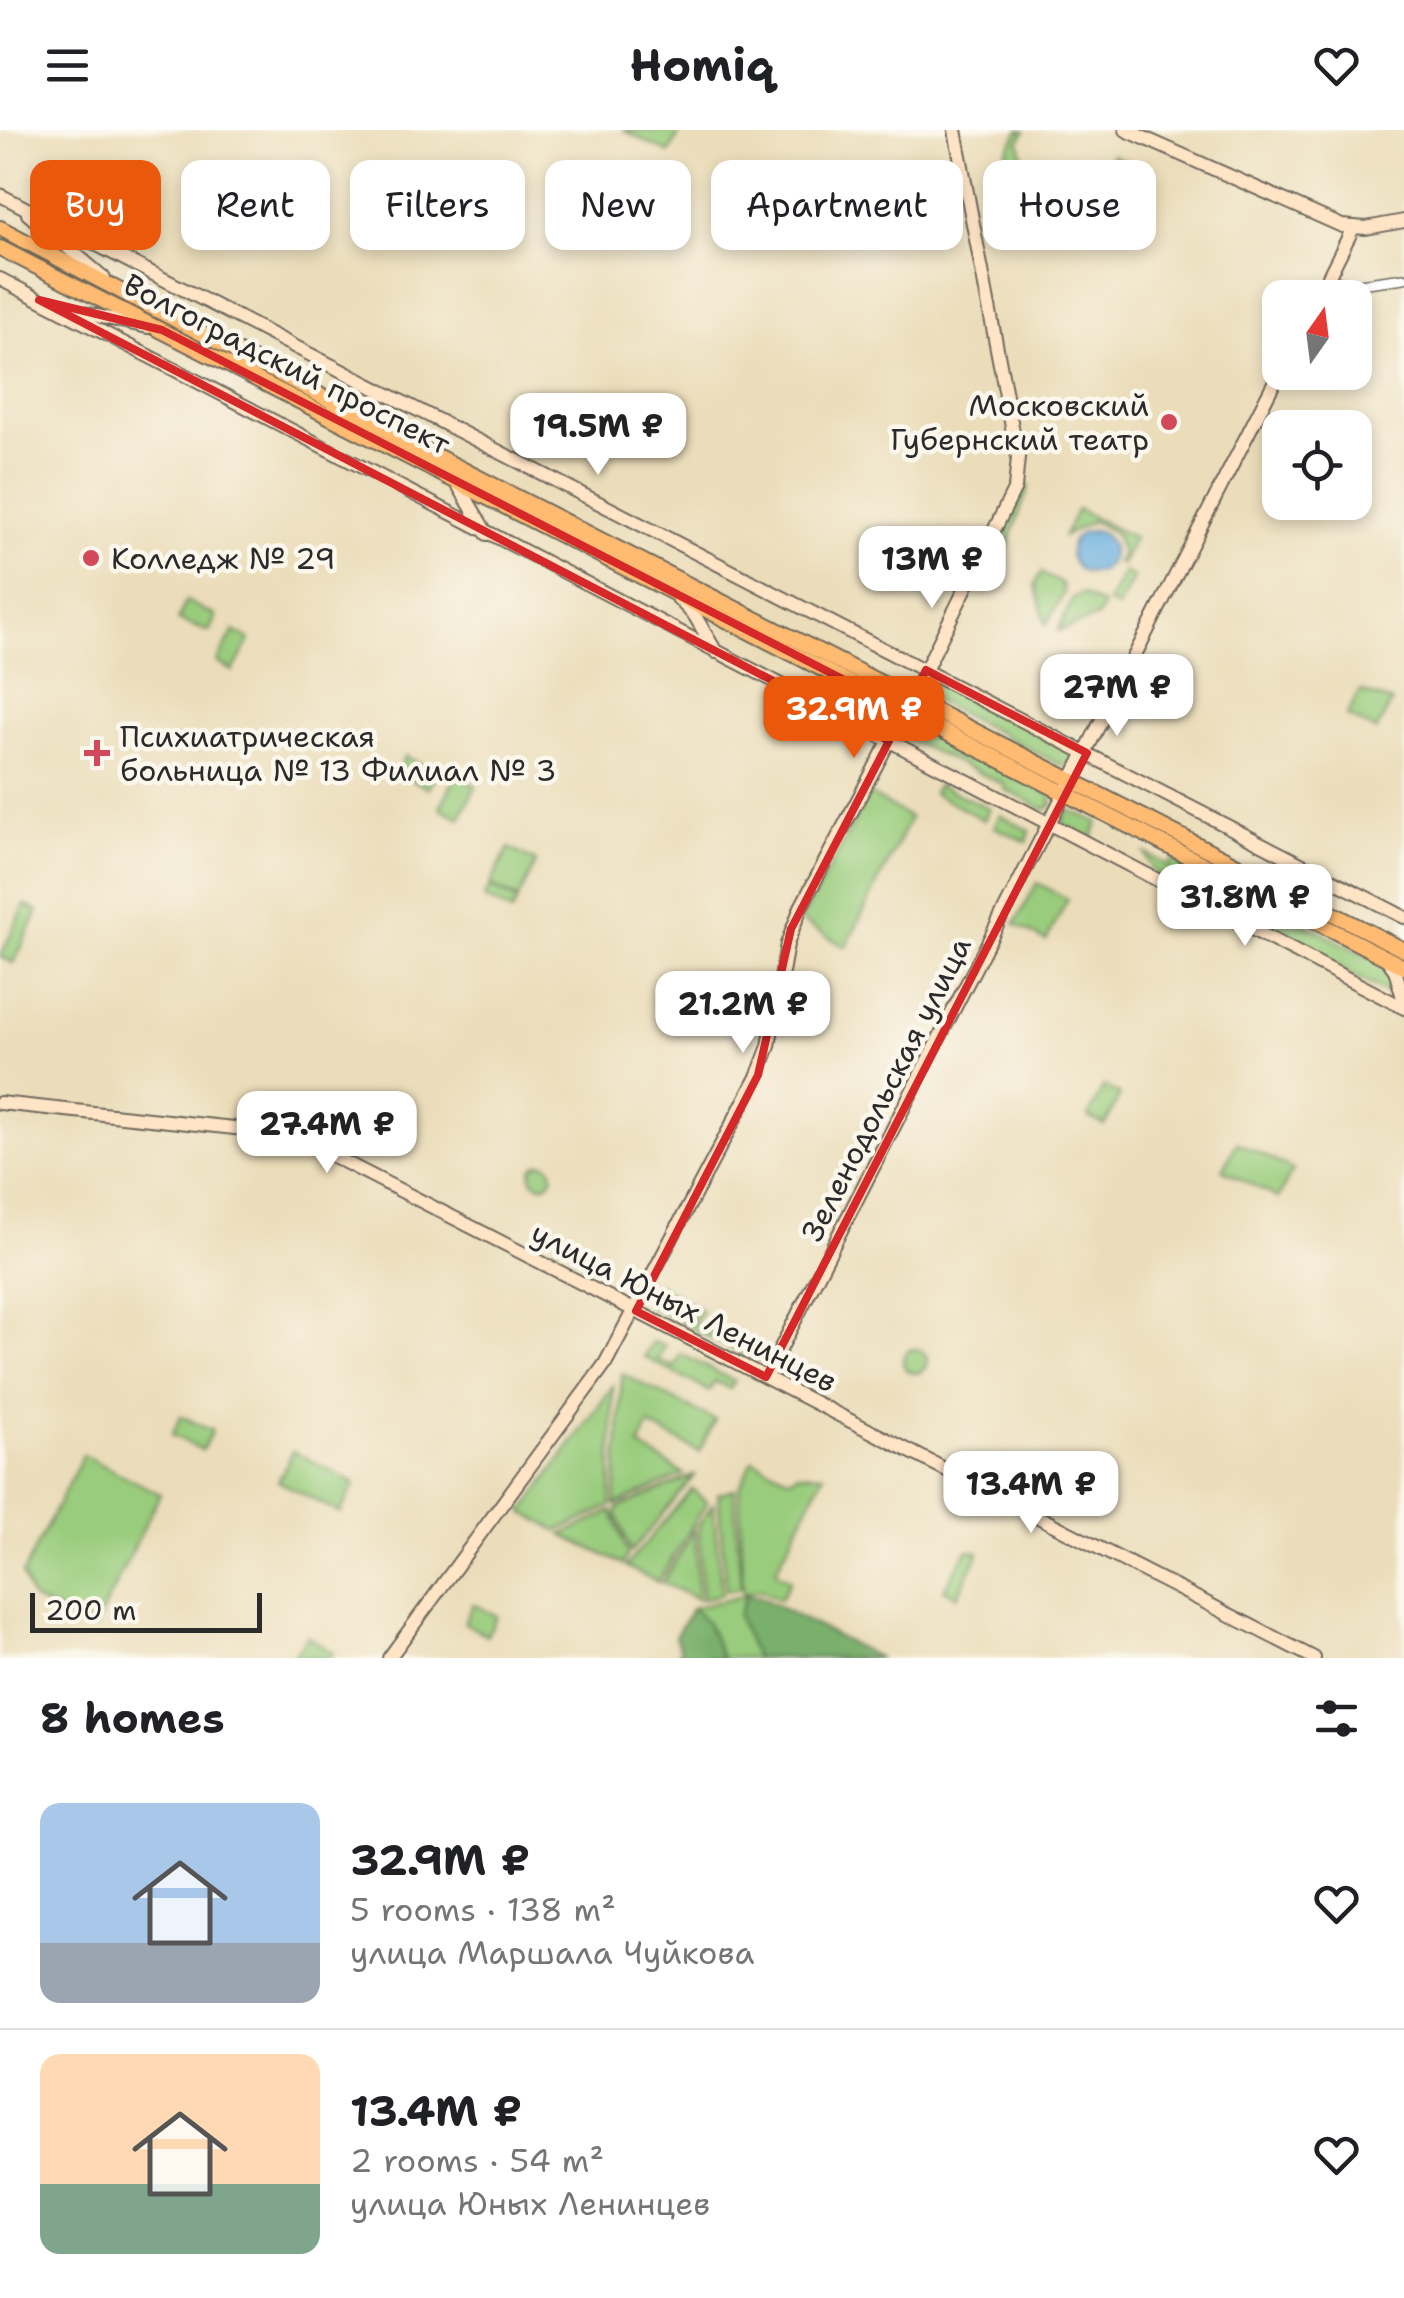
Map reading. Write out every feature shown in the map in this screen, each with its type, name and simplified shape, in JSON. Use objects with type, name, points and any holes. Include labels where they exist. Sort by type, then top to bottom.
[{"type":"main road","name":"Волгоградский проспект","points":[[0,228],[908,705]]},
{"type":"main road","name":"Волгоградский проспект","points":[[0,248],[670,591],[1404,950]]},
{"type":"main road","name":"Волгоградский проспект","points":[[1070,786],[1404,967]]},
{"type":"street","points":[[389,1658],[571,1416],[636,1311],[758,1075],[769,1046],[792,929],[926,670],[1019,472],[955,130]]},
{"type":"street","points":[[1126,130],[1353,228],[1404,221]]},
{"type":"street","points":[[0,195],[1404,917]]},
{"type":"street","points":[[0,195],[119,290]]},
{"type":"street","points":[[1353,228],[1328,279],[1352,285],[1404,278]]},
{"type":"street","points":[[0,279],[720,656],[1404,1005]]},
{"type":"street","points":[[39,300],[94,317],[162,330]]},
{"type":"street","points":[[1087,753],[1270,390]]},
{"type":"street","points":[[456,481],[488,535]]},
{"type":"street","points":[[670,591],[694,616],[720,656]]},
{"type":"street","name":"Зеленодольская улица","points":[[766,1377],[1087,753]]},
{"type":"street","points":[[1384,956],[1395,970],[1404,1005]]},
{"type":"street","name":"улица Юных Ленинцев","points":[[0,1103],[290,1134],[1314,1658]]},
{"type":"highlighted area","points":[[39,300],[162,330],[905,711],[926,670],[1087,753],[766,1377],[636,1311],[758,1075],[791,929],[889,741]]},
{"type":"green space","points":[[623,130],[681,130],[669,153]]},
{"type":"green space","points":[[1019,130],[1025,131],[1019,141],[1023,154],[1020,160],[1002,160]]},
{"type":"green space","points":[[1021,482],[1029,486],[1008,546],[997,548],[993,541]]},
{"type":"green space","points":[[1077,509],[1134,538],[1121,565],[1117,563],[1122,553],[1114,532],[1092,521],[1064,536]]},
{"type":"green space","points":[[1124,572],[1134,577],[1118,608],[1108,603]]},
{"type":"green space","points":[[1041,573],[1062,584],[1064,593],[1046,625],[1035,584]]},
{"type":"green space","points":[[1082,594],[1103,605],[1098,617],[1058,631],[1073,598]]},
{"type":"green space","points":[[186,601],[216,616],[209,632],[178,620]]},
{"type":"green space","points":[[234,631],[250,640],[233,671],[217,662]]},
{"type":"green space","points":[[937,680],[1072,750],[1073,761],[1063,766],[928,697],[927,685]]},
{"type":"green space","points":[[1360,691],[1392,702],[1376,731],[1347,716]]},
{"type":"green space","points":[[833,693],[847,699],[851,693],[891,711],[890,728],[880,731],[836,709]]},
{"type":"green space","points":[[911,723],[1052,795],[1052,805],[1046,810],[1004,789],[1005,785],[902,737],[902,727]]},
{"type":"green space","points":[[405,756],[437,772],[428,788],[397,772]]},
{"type":"green space","points":[[456,776],[476,786],[460,818],[440,808]]},
{"type":"green space","points":[[938,785],[989,808],[984,820],[933,793]]},
{"type":"green space","points":[[869,794],[910,818],[846,947],[801,921]]},
{"type":"green space","points":[[1068,809],[1098,822],[1092,840],[1062,824]]},
{"type":"green space","points":[[1000,815],[1030,831],[1027,842],[994,827]]},
{"type":"green space","points":[[509,848],[536,862],[518,899],[490,885]]},
{"type":"green space","points":[[1145,853],[1169,866],[1172,860],[1196,868],[1386,966],[1399,999],[1154,873]]},
{"type":"green space","points":[[1037,883],[1068,899],[1046,941],[1015,924]]},
{"type":"green space","points":[[490,887],[517,901],[512,912],[484,898]]},
{"type":"green space","points":[[25,905],[38,911],[14,963],[0,957]]},
{"type":"green space","points":[[1104,1086],[1120,1095],[1105,1125],[1088,1117]]},
{"type":"green space","points":[[1237,1142],[1293,1170],[1278,1198],[1223,1170]]},
{"type":"green space","points":[[542,1163],[550,1166],[550,1182],[542,1185],[534,1182],[531,1174],[534,1166]]},
{"type":"green space","points":[[659,1284],[702,1311],[697,1320],[655,1298]]},
{"type":"green space","points":[[649,1300],[763,1358],[756,1361],[649,1307]]},
{"type":"green space","points":[[652,1342],[665,1345],[658,1359],[674,1367],[681,1354],[734,1381],[730,1389],[715,1381],[709,1391],[644,1357]]},
{"type":"green space","points":[[915,1349],[927,1361],[915,1373],[903,1361]]},
{"type":"green space","points":[[622,1374],[715,1420],[699,1452],[649,1425],[639,1446],[684,1474],[615,1505]]},
{"type":"green space","points":[[613,1386],[611,1506],[558,1531],[523,1512]]},
{"type":"green space","points":[[181,1416],[212,1431],[202,1450],[172,1435]]},
{"type":"green space","points":[[293,1451],[355,1483],[340,1513],[278,1481]]},
{"type":"green space","points":[[83,1455],[160,1494],[94,1628],[32,1599],[22,1575]]},
{"type":"green space","points":[[753,1460],[790,1478],[798,1473],[824,1474],[775,1572],[790,1580],[780,1600],[760,1590],[743,1593],[739,1488]]},
{"type":"green space","points":[[695,1475],[631,1552],[616,1513],[619,1507]]},
{"type":"green space","points":[[692,1489],[707,1502],[658,1582],[626,1566]]},
{"type":"green space","points":[[734,1489],[741,1588],[726,1591],[718,1494]]},
{"type":"green space","points":[[713,1504],[722,1594],[702,1599],[699,1524]]},
{"type":"green space","points":[[612,1511],[628,1554],[623,1564],[562,1535]]},
{"type":"green space","points":[[695,1529],[698,1599],[662,1583]]},
{"type":"green space","points":[[968,1550],[979,1552],[957,1596],[944,1589]]},
{"type":"green space","points":[[746,1595],[759,1597],[879,1658],[676,1658],[681,1650],[675,1637],[692,1608]]},
{"type":"green space","points":[[746,1595],[759,1597],[879,1658],[755,1658],[738,1616]]},
{"type":"green space","points":[[473,1604],[497,1616],[487,1635],[464,1623]]},
{"type":"green space","points":[[692,1608],[707,1623],[722,1658],[676,1658],[681,1650],[675,1637]]},
{"type":"green space","points":[[307,1636],[333,1653],[330,1658],[293,1658]]},
{"type":"water","points":[[1091,531],[1106,537],[1112,552],[1106,567],[1091,573],[1076,567],[1070,552],[1076,537]]},
{"type":"place","name":"Московский Губернский театр","points":[[1169,422]]},
{"type":"place","name":"Колледж № 29","points":[[91,558]]},
{"type":"place","name":"Психиатрическая больница № 13 Филиал № 3","points":[[97,753]]}]
